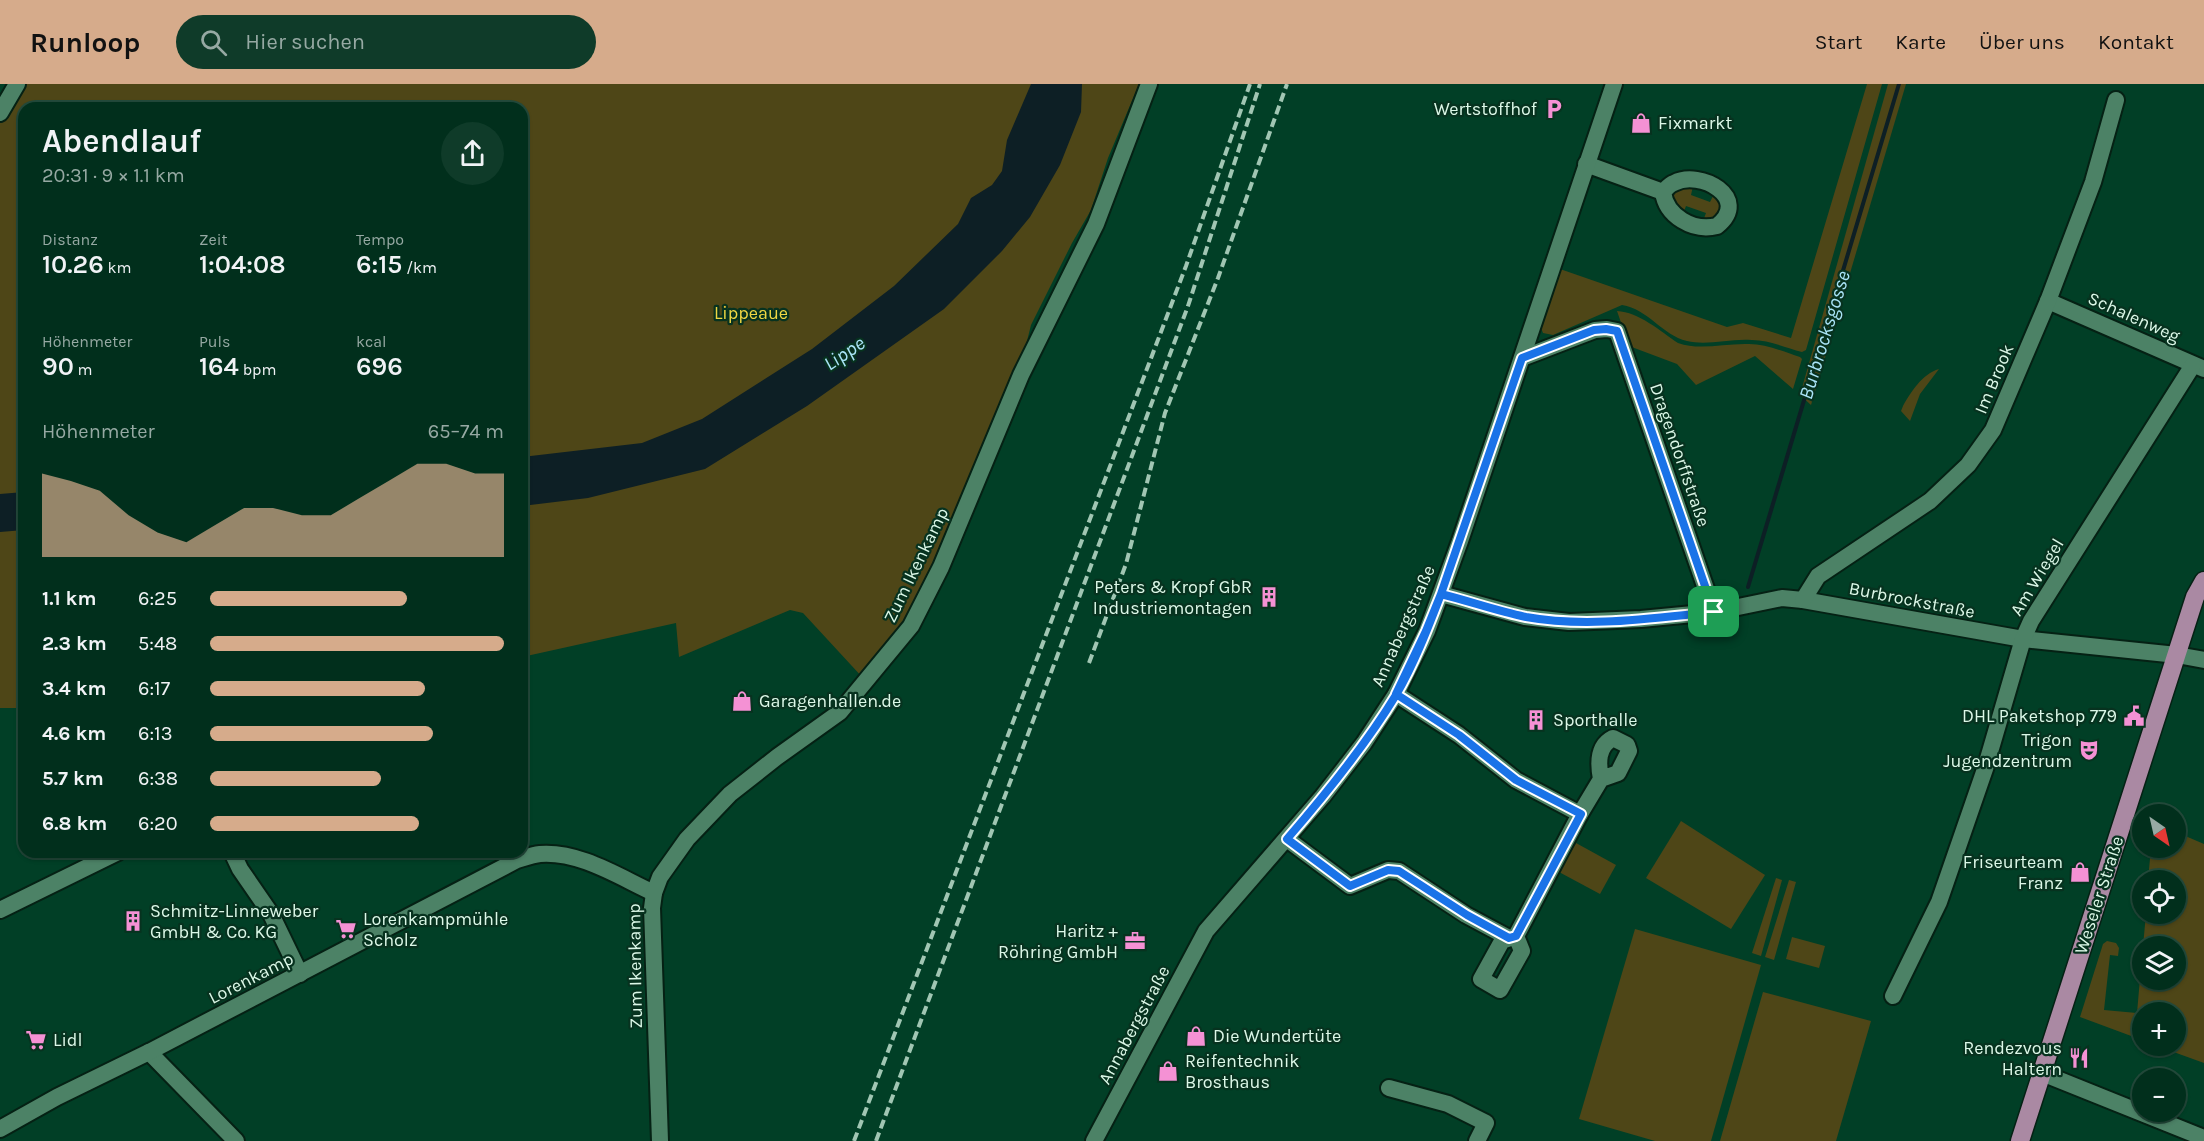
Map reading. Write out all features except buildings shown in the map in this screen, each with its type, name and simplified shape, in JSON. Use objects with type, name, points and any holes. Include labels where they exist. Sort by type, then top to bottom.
[{"type":"main road","name":"Weseler Straße","points":[[2020,1141],[2195,597],[2204,581]]},
{"type":"street","points":[[0,113],[17,84]]},
{"type":"street","name":"Zum Ikenkamp","points":[[660,1141],[652,929],[654,893],[660,877],[687,839],[730,794],[840,712],[911,626],[941,567],[1021,375],[1096,224],[1149,84]]},
{"type":"street","name":"Annabergstraße","points":[[1094,1141],[1206,931],[1287,839],[1364,743],[1396,694],[1441,594],[1614,84]]},
{"type":"street","name":"Im Brook","points":[[1803,600],[1818,576],[1930,501],[1968,465],[1993,430],[2048,301],[2093,182],[2116,100]]},
{"type":"street","points":[[1586,164],[1663,192]]},
{"type":"street","name":"Schalenweg","points":[[2048,301],[2198,367]]},
{"type":"street","name":"Dragendorffstraße","points":[[1522,358],[1594,330],[1617,331],[1714,612]]},
{"type":"street","name":"Am Wiegel","points":[[1893,996],[1939,902],[1985,769],[2031,621],[2198,367]]},
{"type":"street","name":"Burbrockstraße","points":[[1441,594],[1525,617],[1569,621],[1641,619],[1714,612],[1782,598],[2024,639],[2177,655],[2204,660]]},
{"type":"street","points":[[1396,694],[1459,735],[1516,780],[1581,814]]},
{"type":"street","points":[[1287,839],[1350,886],[1388,870],[1399,871],[1467,915],[1513,937],[1601,779]]},
{"type":"street","name":"Lorenkamp","points":[[528,857],[538,854],[562,855],[583,861],[654,893]]},
{"type":"street","points":[[0,910],[106,858]]},
{"type":"street","points":[[235,858],[271,914],[300,974]]},
{"type":"street","name":"Lorenkamp","points":[[0,1129],[57,1097],[300,974],[494,871],[524,858]]},
{"type":"street","points":[[149,1052],[236,1141]]},
{"type":"street","points":[[2042,1074],[2204,1138]]},
{"type":"street","points":[[1389,1088],[1448,1104],[1486,1123],[1477,1141]]},
{"type":"green space","name":"Lippeaue","points":[[20,84],[1139,84],[1108,158],[1091,210],[1031,325],[1026,345],[957,514],[908,617],[863,678],[803,613],[790,610],[679,657],[676,623],[528,656],[528,102],[18,102],[17,711],[16,708],[0,708],[0,120]]},
{"type":"green space","points":[[1867,84],[1882,84],[1806,350],[1802,352],[1758,340],[1703,343],[1687,341],[1670,333],[1640,311],[1622,305],[1553,335],[1543,333],[1542,324],[1560,269],[1727,327],[1743,323],[1791,338]]},
{"type":"green space","points":[[1888,84],[1906,84],[1811,405],[1800,395]]},
{"type":"green space","points":[[1693,186],[1691,195],[1710,202],[1714,194],[1721,199],[1720,217],[1703,221],[1706,213],[1686,206],[1683,214],[1672,198],[1678,188]]},
{"type":"green space","points":[[1617,311],[1641,318],[1678,343],[1704,347],[1755,344],[1800,357],[1802,359],[1793,389],[1755,356],[1696,385],[1677,364],[1629,346]]},
{"type":"green space","points":[[1939,369],[1920,394],[1910,421],[1901,411],[1903,406],[1922,379]]},
{"type":"green space","points":[[1681,821],[1765,875],[1731,929],[1646,878]]},
{"type":"green space","points":[[2186,836],[2204,844],[2204,1063],[2185,1056],[2186,1002],[2138,1002],[2139,990],[2186,990],[2186,936],[2144,936],[2145,924],[2186,924],[2186,870],[2149,870],[2150,858],[2186,858]]},
{"type":"green space","points":[[1576,843],[1616,865],[1600,894],[1559,872]]},
{"type":"green space","points":[[1776,878],[1782,880],[1761,956],[1752,953]]},
{"type":"green space","points":[[1789,880],[1796,882],[1774,960],[1765,957]]},
{"type":"green space","points":[[1635,929],[1761,965],[1711,1141],[1655,1141],[1579,1119]]},
{"type":"green space","points":[[1792,937],[1825,946],[1819,968],[1786,959]]},
{"type":"green space","points":[[2107,941],[2116,943],[2119,948],[2118,956],[2110,955],[2104,1010],[2132,1013],[2132,1036],[2080,1017],[2103,944]]},
{"type":"green space","points":[[1763,992],[1871,1021],[1836,1141],[1720,1141]]},
{"type":"water","name":"Lippe","points":[[1031,84],[1082,84],[1081,112],[1060,165],[1030,217],[1002,251],[944,309],[807,406],[705,469],[588,498],[528,505],[528,456],[642,443],[702,419],[812,349],[894,286],[958,224],[971,198],[992,185],[1002,171],[1007,140]]},
{"type":"water","points":[[18,492],[18,530],[0,532],[0,494]]},
{"type":"waterway","name":"Burbrocksgosse","points":[[1748,587],[1899,84]]},
{"type":"railway","points":[[854,1141],[1186,266],[1250,84]]},
{"type":"railway","points":[[876,1141],[1188,306],[1260,84]]},
{"type":"railway","points":[[1089,663],[1126,564],[1165,413],[1218,278],[1287,84]]},
{"type":"place","name":"Wertstoffhof","points":[[1554,109]]},
{"type":"place","name":"Fixmarkt","points":[[1641,123]]},
{"type":"place","name":"Peters & Kropf GbR Industriemontagen","points":[[1269,597]]},
{"type":"place","name":"Garagenhallen.de","points":[[742,701]]},
{"type":"place","name":"DHL Paketshop 779","points":[[2134,716]]},
{"type":"place","name":"Sporthalle","points":[[1536,720]]},
{"type":"place","name":"Trigon Jugendzentrum","points":[[2089,750]]},
{"type":"place","name":"Friseurteam Franz","points":[[2080,872]]},
{"type":"place","name":"Schmitz-Linneweber GmbH & Co. KG","points":[[133,921]]},
{"type":"place","name":"Lorenkampmühle Scholz","points":[[346,929]]},
{"type":"place","name":"Haritz + Röhring GmbH","points":[[1135,941]]},
{"type":"place","name":"Die Wundertüte","points":[[1196,1036]]},
{"type":"place","name":"Lidl","points":[[36,1040]]},
{"type":"place","name":"Rendezvous Haltern","points":[[2079,1058]]},
{"type":"place","name":"Reifentechnik Brosthaus","points":[[1168,1071]]},
{"type":"route","points":[[1714,612],[1617,331],[1594,330],[1522,358],[1441,594],[1426,631],[1396,694],[1459,735],[1516,780],[1581,814],[1516,936],[1509,938],[1467,915],[1399,871],[1388,870],[1350,886],[1287,839],[1364,743],[1396,694],[1441,594],[1525,617],[1569,621],[1641,619],[1714,612]]}]
